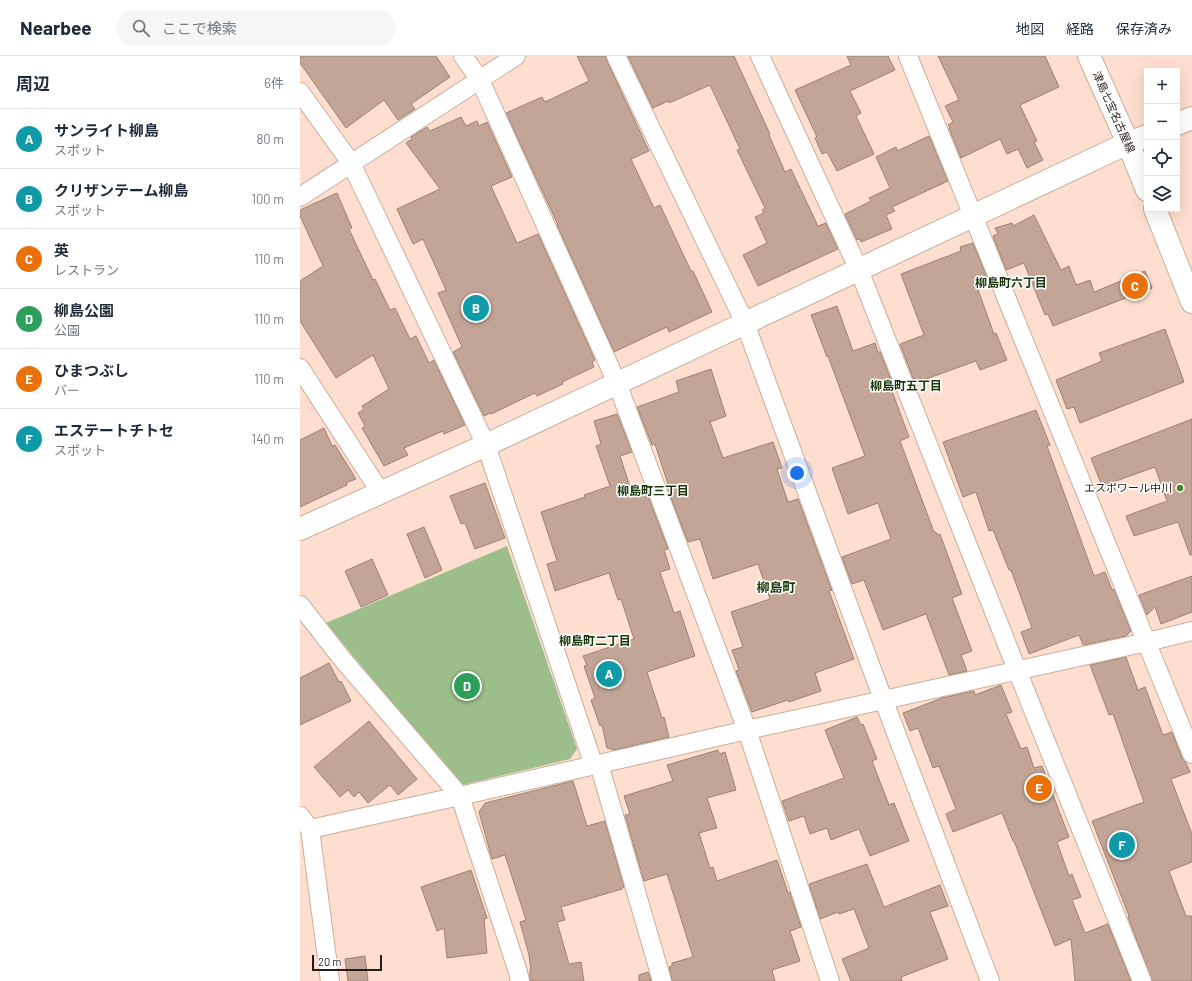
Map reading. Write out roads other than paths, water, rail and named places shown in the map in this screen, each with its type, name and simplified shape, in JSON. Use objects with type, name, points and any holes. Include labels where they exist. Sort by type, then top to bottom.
[{"type":"street","points":[[463,56],[480,80],[617,383],[747,730],[830,981]]},
{"type":"street","points":[[300,197],[516,56]]},
{"type":"street","points":[[616,56],[745,323],[884,700],[990,981]]},
{"type":"street","points":[[760,56],[859,270],[1142,981]]},
{"type":"street","points":[[908,56],[1192,754]]},
{"type":"street","name":"津島七宝名古屋線","points":[[1089,56],[1138,140],[1144,176]]},
{"type":"street","points":[[300,92],[351,163],[486,445],[596,765],[662,981]]},
{"type":"street","points":[[1180,123],[1192,118]]},
{"type":"street","points":[[300,530],[486,445],[1138,140]]},
{"type":"street","points":[[1156,212],[1192,302]]},
{"type":"street","points":[[300,368],[381,493]]},
{"type":"street","points":[[300,605],[343,660],[460,796],[520,981]]},
{"type":"street","points":[[330,981],[305,823],[460,796],[747,730],[1192,631]]},
{"type":"place","name":"英","points":[[1135,286]]},
{"type":"place","name":"クリザンテーム柳島","points":[[476,308]]},
{"type":"place","name":"エスポワール中川","points":[[1180,488]]},
{"type":"place","name":"サンライト柳島","points":[[609,674]]},
{"type":"place","name":"柳島公園","points":[[467,686]]},
{"type":"place","name":"ひまつぶし","points":[[1039,788]]},
{"type":"place","name":"エステートチトセ","points":[[1122,845]]},
{"type":"district","name":"柳島町六丁目","points":[[1011,283]]},
{"type":"district","name":"柳島町五丁目","points":[[906,386]]},
{"type":"district","name":"柳島町三丁目","points":[[653,491]]},
{"type":"district","name":"柳島町","points":[[776,587]]},
{"type":"district","name":"柳島町二丁目","points":[[595,641]]}]
